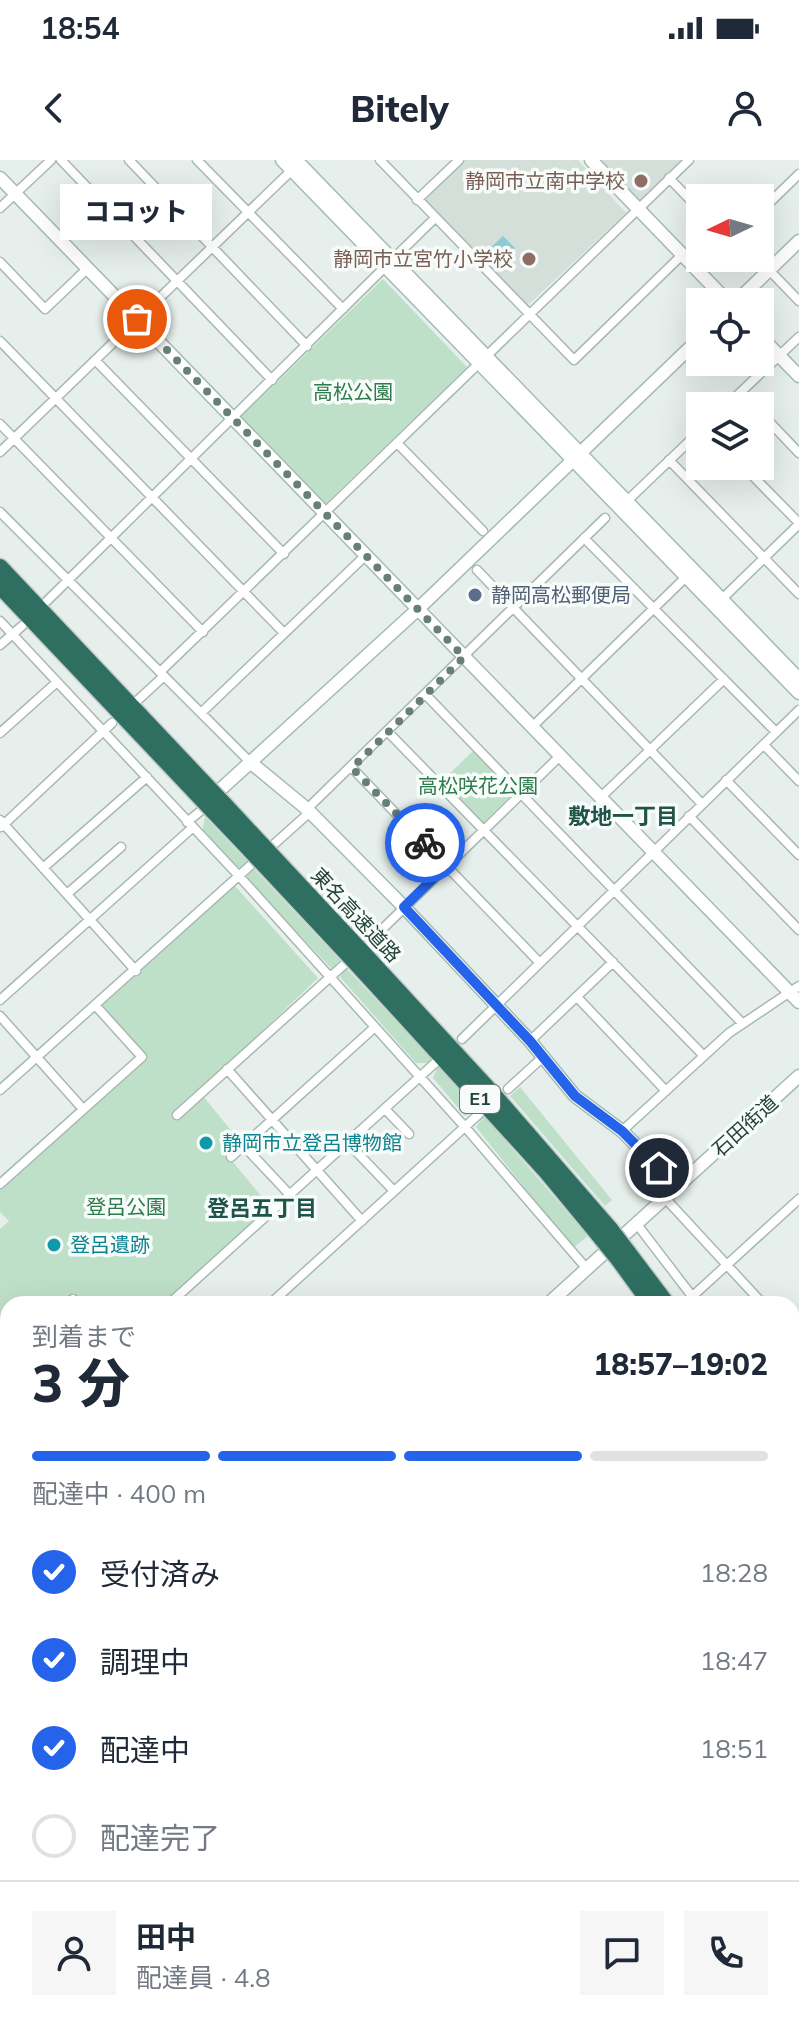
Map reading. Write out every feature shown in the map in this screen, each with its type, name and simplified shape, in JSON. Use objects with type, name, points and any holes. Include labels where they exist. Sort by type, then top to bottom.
[{"type":"highway","name":"東名高速道路","points":[[0,567],[200,788]]},
{"type":"highway","name":"東名高速道路","points":[[0,586],[200,788],[219,801],[257,849],[493,1094],[623,1256],[660,1296]]},
{"type":"highway","name":"東名高速道路","points":[[623,1256],[646,1296]]},
{"type":"street","points":[[0,208],[51,160]]},
{"type":"street","points":[[61,160],[272,380]]},
{"type":"street","points":[[129,160],[307,346]]},
{"type":"street","points":[[197,160],[343,309]]},
{"type":"street","points":[[282,160],[297,163],[799,693]]},
{"type":"street","points":[[380,160],[574,360],[682,255]]},
{"type":"street","points":[[591,160],[714,288]]},
{"type":"street","points":[[138,700],[203,632],[689,160]]},
{"type":"street","points":[[417,200],[453,162]]},
{"type":"street","points":[[0,452],[297,163]]},
{"type":"street","points":[[774,198],[799,174]]},
{"type":"street","points":[[0,178],[652,853],[796,994],[742,1023],[622,1131]]},
{"type":"street","points":[[669,178],[686,196]]},
{"type":"street","points":[[47,601],[435,218]]},
{"type":"street","points":[[774,265],[799,241]]},
{"type":"street","points":[[0,262],[45,309],[88,268]]},
{"type":"street","points":[[750,288],[767,272]]},
{"type":"street","points":[[771,272],[799,301]]},
{"type":"street","points":[[741,392],[799,337]]},
{"type":"street","points":[[0,341],[284,633]]},
{"type":"street","points":[[774,351],[799,376]]},
{"type":"street","points":[[0,1000],[219,801],[250,762],[418,609],[686,352]]},
{"type":"street","points":[[95,360],[284,554]]},
{"type":"street","points":[[0,424],[203,632]]},
{"type":"street","points":[[774,427],[799,453]]},
{"type":"street","points":[[398,444],[483,531]]},
{"type":"street","points":[[627,501],[686,444]]},
{"type":"street","points":[[577,457],[627,501],[799,679]]},
{"type":"street","points":[[669,460],[799,594]]},
{"type":"street","points":[[722,599],[799,524],[757,480]]},
{"type":"street","points":[[0,512],[250,762],[309,810],[495,1003],[575,1096],[622,1131],[678,1187]]},
{"type":"street","points":[[0,1090],[240,877],[605,518]]},
{"type":"street","points":[[584,538],[776,732]]},
{"type":"street","points":[[201,713],[365,556]]},
{"type":"street","points":[[477,570],[702,804]]},
{"type":"street","points":[[532,727],[686,577]]},
{"type":"street","points":[[0,621],[329,975],[587,1269]]},
{"type":"street","points":[[0,645],[22,626]]},
{"type":"street","points":[[601,797],[724,679]]},
{"type":"street","points":[[0,733],[57,682]]},
{"type":"street","points":[[425,694],[742,1023]]},
{"type":"street","points":[[462,1039],[495,1003],[799,710]]},
{"type":"street","points":[[112,723],[1,824],[136,971]]},
{"type":"street","points":[[387,731],[704,1056]]},
{"type":"street","points":[[764,745],[799,781]]},
{"type":"street","points":[[177,1115],[404,907],[560,756]]},
{"type":"street","points":[[352,768],[539,962]]},
{"type":"street","points":[[43,868],[147,777]]},
{"type":"street","points":[[726,780],[799,855]]},
{"type":"street","points":[[689,816],[799,930]]},
{"type":"street","points":[[67,894],[121,847]]},
{"type":"street","points":[[530,1041],[613,962]]},
{"type":"street","points":[[577,997],[666,1091]]},
{"type":"street","points":[[0,1184],[142,1057],[95,1005]]},
{"type":"street","points":[[0,1016],[83,1109]]},
{"type":"street","points":[[231,1157],[375,1027]]},
{"type":"street","points":[[508,1089],[543,1057]]},
{"type":"street","points":[[178,1296],[435,1063]]},
{"type":"street","points":[[227,1069],[362,1221]]},
{"type":"street","name":"石田街道","points":[[557,1296],[799,1076]]},
{"type":"street","points":[[385,1109],[409,1134]]},
{"type":"street","points":[[279,1296],[479,1114]]},
{"type":"street","points":[[348,1143],[394,1191]]},
{"type":"street","points":[[244,1146],[290,1195]]},
{"type":"street","points":[[665,1198],[756,1296]]},
{"type":"street","points":[[698,1296],[726,1264],[799,1199]]},
{"type":"street","points":[[636,1223],[692,1296]]},
{"type":"shaded area","name":"静岡市立宮竹小学校","points":[[465,160],[578,160],[626,213],[527,306],[424,201]]},
{"type":"shaded area","name":"静岡市立南中学校","points":[[598,160],[686,160],[642,202]]},
{"type":"green space","name":"高松公園","points":[[383,279],[467,367],[324,505],[240,418]]},
{"type":"green space","name":"高松咲花公園","points":[[474,750],[515,792],[483,823],[442,781]]},
{"type":"green space","points":[[205,817],[249,863],[245,867],[237,868],[202,832]]},
{"type":"green space","points":[[254,869],[340,960],[332,969],[248,881],[247,876]]},
{"type":"green space","name":"登呂公園","points":[[235,886],[318,978],[199,1091],[243,1145],[229,1157],[270,1207],[171,1296],[77,1296],[74,1293],[71,1296],[0,1296],[0,1229],[9,1221],[0,1212],[0,1189],[147,1057],[102,1006]]},
{"type":"green space","points":[[345,967],[432,1059],[428,1063],[416,1063],[340,977]]},
{"type":"green space","points":[[438,1066],[478,1110],[465,1116],[433,1078]]},
{"type":"green space","points":[[520,1087],[612,1200],[605,1206],[510,1096]]},
{"type":"green space","points":[[484,1116],[588,1236],[573,1248],[476,1127]]},
{"type":"water","points":[[503,236],[515,248],[494,268],[483,255]]},
{"type":"way so far","points":[[137,319],[464,657],[352,768],[425,843]]},
{"type":"place","name":"静岡市立南中学校","points":[[641,181]]},
{"type":"place","name":"静岡市立宮竹小学校","points":[[529,259]]},
{"type":"place","name":"ココット","points":[[137,319]]},
{"type":"place","name":"静岡高松郵便局","points":[[475,595]]},
{"type":"place","name":"静岡市立登呂博物館","points":[[206,1143]]},
{"type":"place","name":"登呂遺跡","points":[[54,1245]]},
{"type":"district","name":"敷地一丁目","points":[[623,816]]},
{"type":"district","name":"登呂五丁目","points":[[262,1208]]},
{"type":"route","points":[[425,843],[446,866],[404,907],[530,1041],[567,1088],[622,1131],[659,1168]]}]
